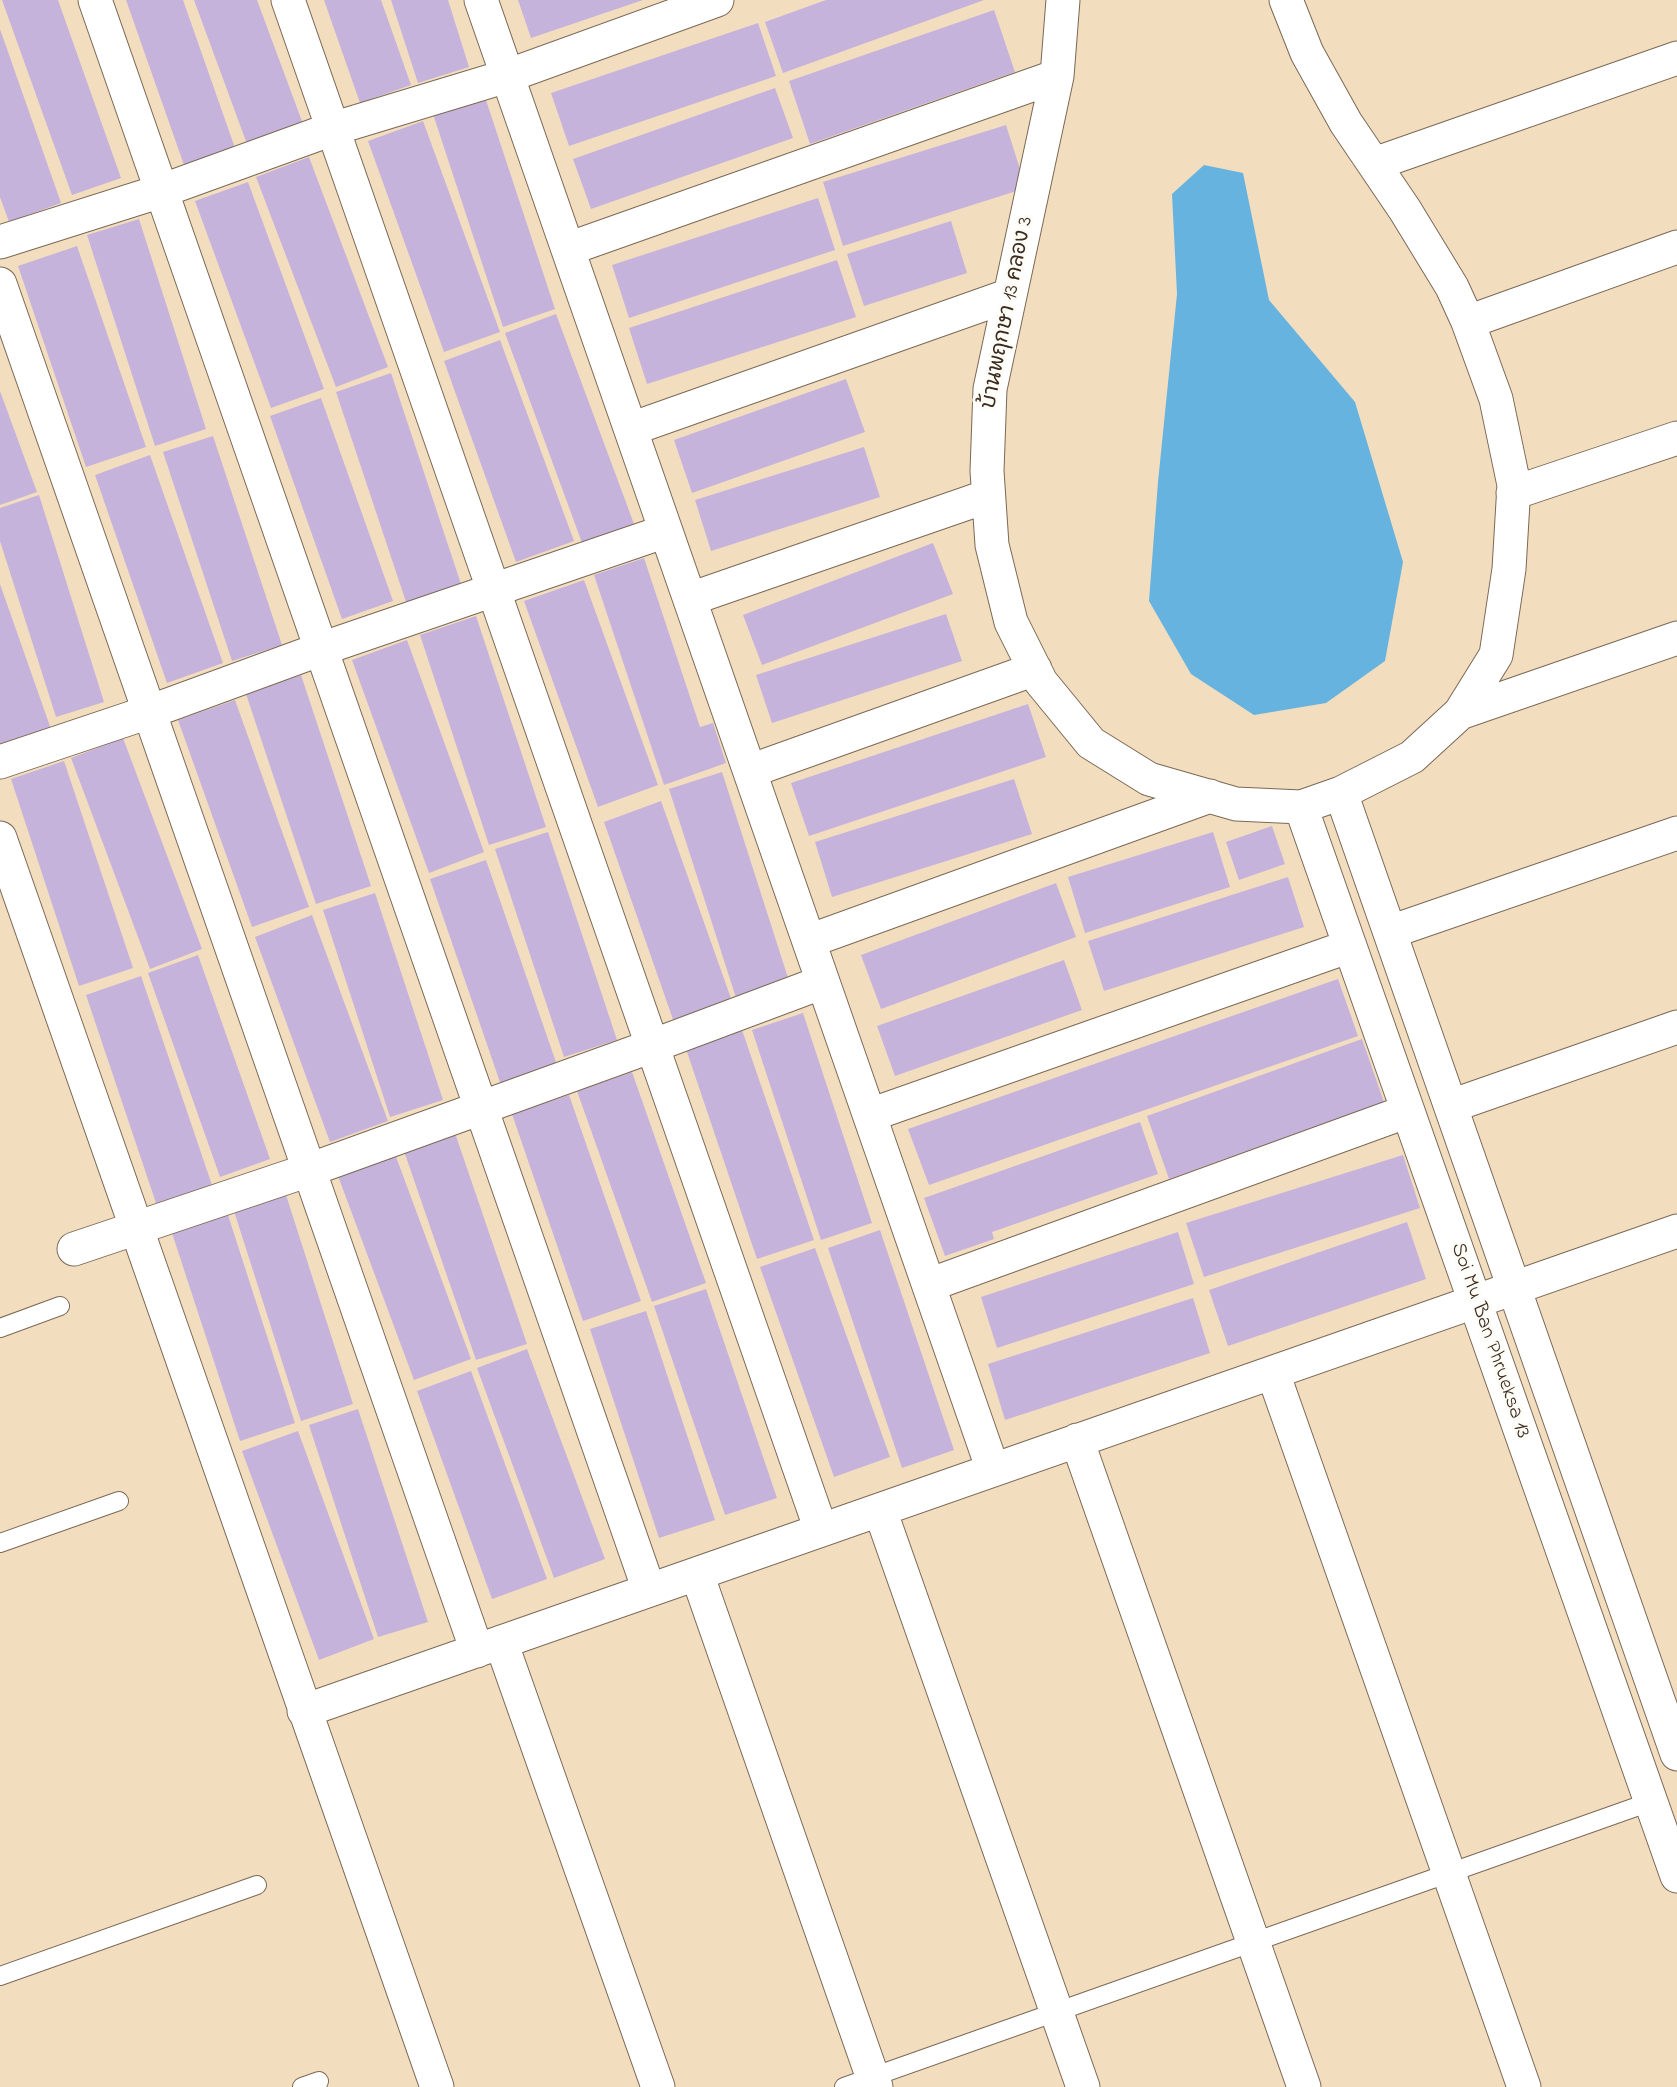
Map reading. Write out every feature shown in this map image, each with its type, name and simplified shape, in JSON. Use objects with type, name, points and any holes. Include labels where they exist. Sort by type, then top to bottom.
[{"type":"street","points":[[95,0],[650,1590]]},
{"type":"street","points":[[288,0],[821,1530]]},
{"type":"street","points":[[481,0],[993,1470]]},
{"type":"street","points":[[0,242],[161,192],[332,129],[507,76],[717,0]]},
{"type":"street","name":"บ้านพฤกษา 13 คลอง 3","points":[[1063,0],[1057,76],[990,389],[987,471],[992,545],[1011,622],[1041,682],[1091,743],[1149,779],[1236,804],[1301,807],[1341,793],[1412,757],[1460,713],[1496,655],[1509,569],[1514,485],[1496,399],[1468,322],[1452,287],[1405,210],[1346,123],[1308,53],[1292,2]]},
{"type":"street","points":[[1374,164],[1677,58]]},
{"type":"street","points":[[568,249],[1057,76]]},
{"type":"street","points":[[1468,322],[1677,247]]},
{"type":"street","points":[[0,284],[309,1170],[658,2087]]},
{"type":"street","points":[[631,429],[1010,295]]},
{"type":"street","points":[[1513,493],[1677,438]]},
{"type":"street","points":[[690,599],[988,496]]},
{"type":"street","points":[[0,762],[666,531]]},
{"type":"street","points":[[1460,713],[1677,638]]},
{"type":"street","points":[[750,771],[1035,669]]},
{"type":"street","name":"Soi Mu Ban Phrueksa 13","points":[[1341,793],[1677,1754]]},
{"type":"street","points":[[809,942],[1210,796]]},
{"type":"street","name":"Soi Mu Ban Phrueksa 13","points":[[1301,807],[1677,1876]]},
{"type":"street","points":[[1390,932],[1677,833]]},
{"type":"street","points":[[0,838],[437,2087]]},
{"type":"street","points":[[870,1114],[1350,946]]},
{"type":"street","points":[[74,1249],[481,1109],[823,982]]},
{"type":"street","points":[[1451,1106],[1677,1027]]},
{"type":"street","points":[[929,1285],[1408,1111]]},
{"type":"street","points":[[304,1711],[1677,1232]]},
{"type":"street","points":[[1273,1373],[1524,2087]]},
{"type":"street","points":[[1077,1440],[1304,2087]]},
{"type":"street","points":[[880,1510],[1083,2087]]},
{"type":"street","points":[[697,1574],[864,2084]]},
{"type":"lane","points":[[0,1328],[60,1306]]},
{"type":"lane","points":[[0,1543],[119,1501]]},
{"type":"lane","points":[[864,2084],[1057,2012],[1650,1802]]},
{"type":"lane","points":[[0,1976],[257,1885]]},
{"type":"water","points":[[1204,165],[1243,173],[1269,300],[1355,402],[1403,562],[1385,661],[1326,703],[1254,715],[1191,674],[1149,601],[1158,482],[1177,294],[1172,194]]},
{"type":"building","points":[[2,0],[58,0],[121,178],[72,195]]},
{"type":"building","points":[[126,0],[183,0],[235,148],[184,165]]},
{"type":"building","points":[[194,0],[257,0],[303,124],[247,144]]},
{"type":"building","points":[[324,0],[381,0],[411,85],[360,103]]},
{"type":"building","points":[[391,0],[448,0],[469,67],[418,83]]},
{"type":"building","points":[[518,0],[643,0],[531,38]]},
{"type":"building","points":[[826,0],[984,0],[783,73],[765,22]]},
{"type":"building","points":[[994,10],[1015,72],[810,144],[789,81]]},
{"type":"building","points":[[758,23],[776,76],[569,146],[551,93]]},
{"type":"building","points":[[0,29],[61,203],[9,222],[0,197]]},
{"type":"building","points":[[775,88],[793,138],[591,209],[573,159]]},
{"type":"building","points":[[485,97],[555,309],[503,327],[433,114]]},
{"type":"building","points":[[423,121],[500,332],[444,352],[368,141]]},
{"type":"building","points":[[1006,125],[1026,188],[843,246],[823,182]]},
{"type":"building","points":[[309,157],[388,367],[336,387],[256,177]]},
{"type":"building","points":[[248,182],[324,389],[271,408],[195,201]]},
{"type":"building","points":[[818,198],[835,250],[629,318],[612,265]]},
{"type":"building","points":[[139,219],[206,429],[155,446],[87,235]]},
{"type":"building","points":[[951,221],[967,273],[864,306],[847,254]]},
{"type":"building","points":[[77,246],[146,447],[86,467],[18,266]]},
{"type":"building","points":[[837,260],[856,317],[647,384],[629,328]]},
{"type":"building","points":[[556,314],[637,532],[585,551],[505,333]]},
{"type":"building","points":[[500,340],[574,541],[516,562],[444,361]]},
{"type":"building","points":[[391,373],[461,584],[406,602],[336,392]]},
{"type":"building","points":[[846,379],[865,432],[692,493],[674,440]]},
{"type":"building","points":[[0,391],[37,492],[0,505]]},
{"type":"building","points":[[321,398],[393,601],[342,619],[270,416]]},
{"type":"building","points":[[213,436],[282,645],[232,661],[163,452]]},
{"type":"building","points":[[864,447],[880,497],[711,551],[695,500]]},
{"type":"building","points":[[150,455],[223,663],[167,683],[95,475]]},
{"type":"building","points":[[39,495],[104,702],[56,717],[0,541],[0,508]]},
{"type":"building","points":[[933,543],[953,594],[762,665],[743,615]]},
{"type":"building","points":[[644,558],[700,727],[713,723],[726,763],[664,785],[594,575]]},
{"type":"building","points":[[584,580],[658,785],[598,807],[524,601]]},
{"type":"building","points":[[0,584],[52,732],[0,750]]},
{"type":"building","points":[[946,614],[962,661],[772,723],[756,675]]},
{"type":"building","points":[[476,616],[546,827],[489,845],[420,635]]},
{"type":"building","points":[[407,640],[484,852],[429,873],[352,660]]},
{"type":"building","points":[[301,675],[371,886],[316,904],[246,694]]},
{"type":"building","points":[[235,700],[309,907],[252,927],[178,720]]},
{"type":"building","points":[[1028,704],[1046,757],[809,836],[791,783]]},
{"type":"building","points":[[123,738],[202,949],[150,969],[71,758]]},
{"type":"building","points":[[64,761],[133,968],[79,986],[11,779]]},
{"type":"building","points":[[722,772],[790,984],[737,1001],[669,789]]},
{"type":"building","points":[[1014,779],[1032,834],[832,897],[815,842]]},
{"type":"building","points":[[661,801],[734,1007],[676,1028],[604,822]]},
{"type":"building","points":[[1272,826],[1285,864],[1239,880],[1226,842]]},
{"type":"building","points":[[548,832],[617,1040],[564,1057],[495,849]]},
{"type":"building","points":[[1213,832],[1230,887],[1085,933],[1068,877]]},
{"type":"building","points":[[486,860],[558,1068],[502,1088],[430,879]]},
{"type":"building","points":[[1288,877],[1304,927],[1104,991],[1088,941]]},
{"type":"building","points":[[1056,883],[1076,937],[881,1009],[861,955]]},
{"type":"building","points":[[375,893],[443,1100],[390,1117],[323,910]]},
{"type":"building","points":[[312,915],[388,1121],[330,1142],[255,937]]},
{"type":"building","points":[[198,955],[270,1159],[220,1177],[148,973]]},
{"type":"building","points":[[1064,960],[1082,1010],[895,1076],[877,1026]]},
{"type":"building","points":[[141,976],[214,1191],[158,1209],[86,995]]},
{"type":"building","points":[[1338,979],[1358,1036],[929,1185],[908,1129]]},
{"type":"building","points":[[803,1013],[872,1223],[821,1240],[752,1030]]},
{"type":"building","points":[[742,1030],[814,1240],[757,1259],[686,1049]]},
{"type":"building","points":[[1362,1039],[1384,1102],[1169,1179],[1147,1116]]},
{"type":"building","points":[[632,1072],[706,1283],[652,1302],[577,1091]]},
{"type":"building","points":[[569,1095],[641,1301],[583,1321],[512,1114]]},
{"type":"building","points":[[1140,1122],[1158,1174],[992,1232],[994,1239],[945,1256],[924,1198]]},
{"type":"building","points":[[455,1133],[527,1344],[476,1360],[404,1151]]},
{"type":"building","points":[[395,1154],[471,1359],[414,1380],[338,1176]]},
{"type":"building","points":[[1403,1155],[1420,1208],[1204,1277],[1186,1223]]},
{"type":"building","points":[[286,1195],[353,1404],[301,1421],[234,1211]]},
{"type":"building","points":[[228,1215],[295,1423],[240,1441],[172,1233]]},
{"type":"building","points":[[1407,1222],[1426,1279],[1228,1346],[1209,1290]]},
{"type":"building","points":[[880,1230],[954,1450],[902,1468],[828,1248]]},
{"type":"building","points":[[1178,1232],[1194,1284],[997,1348],[981,1297]]},
{"type":"building","points":[[815,1248],[890,1457],[834,1477],[760,1267]]},
{"type":"building","points":[[706,1289],[777,1498],[725,1515],[654,1306]]},
{"type":"building","points":[[1193,1298],[1210,1353],[1005,1420],[988,1364]]},
{"type":"building","points":[[646,1311],[715,1520],[659,1538],[590,1329]]},
{"type":"building","points":[[527,1349],[605,1559],[554,1578],[477,1368]]},
{"type":"building","points":[[471,1371],[547,1579],[492,1599],[417,1391]]},
{"type":"building","points":[[358,1409],[428,1622],[378,1637],[309,1425]]},
{"type":"building","points":[[298,1431],[374,1639],[319,1660],[242,1451]]}]
